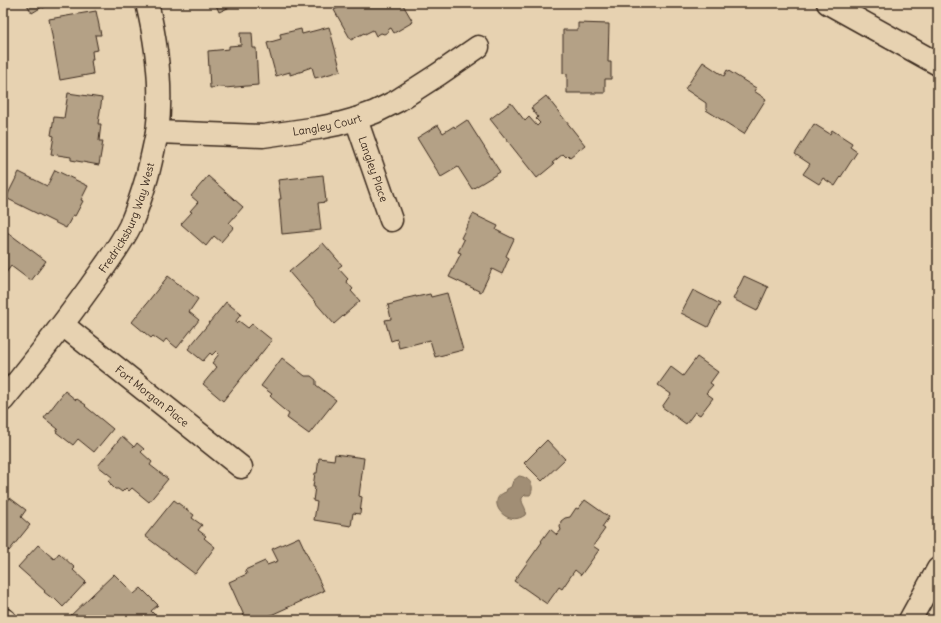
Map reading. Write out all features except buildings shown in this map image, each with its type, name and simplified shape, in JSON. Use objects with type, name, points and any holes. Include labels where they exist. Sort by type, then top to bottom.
[{"type":"street","name":"Fredricksburg Way West","points":[[3,400],[63,325],[115,252],[130,225],[138,205],[152,157],[157,132],[159,96],[157,55],[147,3]]},
{"type":"street","points":[[828,3],[938,64]]},
{"type":"street","name":"Langley Court","points":[[157,132],[264,136],[318,128],[356,119],[375,112],[397,101],[478,48]]},
{"type":"street","name":"Langley Place","points":[[356,119],[391,220]]},
{"type":"street","name":"Fort Morgan Place","points":[[63,325],[241,467]]},
{"type":"street","points":[[910,620],[938,569]]},
{"type":"shaded area","points":[[519,476],[526,478],[530,482],[532,485],[532,492],[530,495],[525,495],[522,498],[522,503],[526,510],[525,515],[518,518],[511,518],[505,516],[500,511],[497,506],[497,501],[507,489],[511,487],[513,481]]}]
